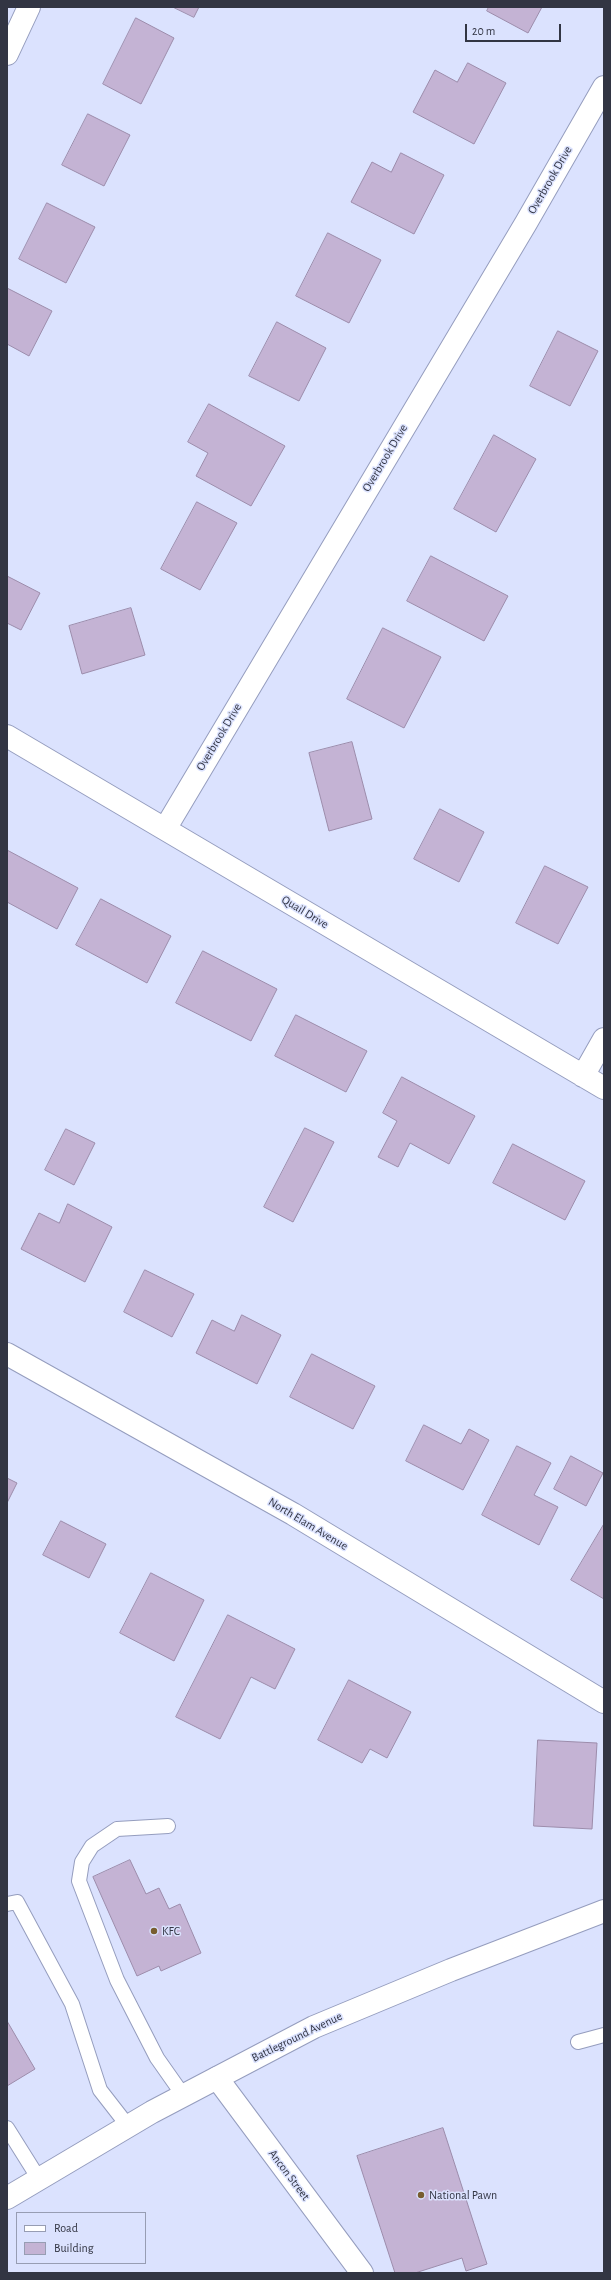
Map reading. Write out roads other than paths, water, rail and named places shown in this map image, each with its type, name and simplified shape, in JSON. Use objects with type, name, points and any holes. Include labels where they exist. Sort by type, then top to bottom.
[{"type":"street","points":[[7,54],[29,7]]},
{"type":"street","name":"Overbrook Drive","points":[[164,829],[526,223],[604,87]]},
{"type":"street","name":"Quail Drive","points":[[7,736],[604,1088]]},
{"type":"street","points":[[583,1076],[604,1039]]},
{"type":"street","name":"North Elam Avenue","points":[[7,1354],[293,1514],[604,1702]]},
{"type":"street","name":"Battleground Avenue","points":[[7,2198],[183,2095],[314,2027],[451,1970],[604,1911]]},
{"type":"street","name":"Ancon Street","points":[[217,2078],[362,2273]]},
{"type":"lane","points":[[168,1826],[117,1829],[92,1846],[82,1862],[79,1881],[117,1980],[157,2058],[183,2095]]},
{"type":"lane","points":[[7,1904],[17,1902],[21,1909],[72,2004],[100,2090],[128,2126]]},
{"type":"lane","points":[[578,2042],[604,2035]]},
{"type":"lane","points":[[7,2128],[39,2179]]},
{"type":"place","name":"KFC","points":[[154,1931]]},
{"type":"place","name":"National Pawn","points":[[421,2195]]}]
